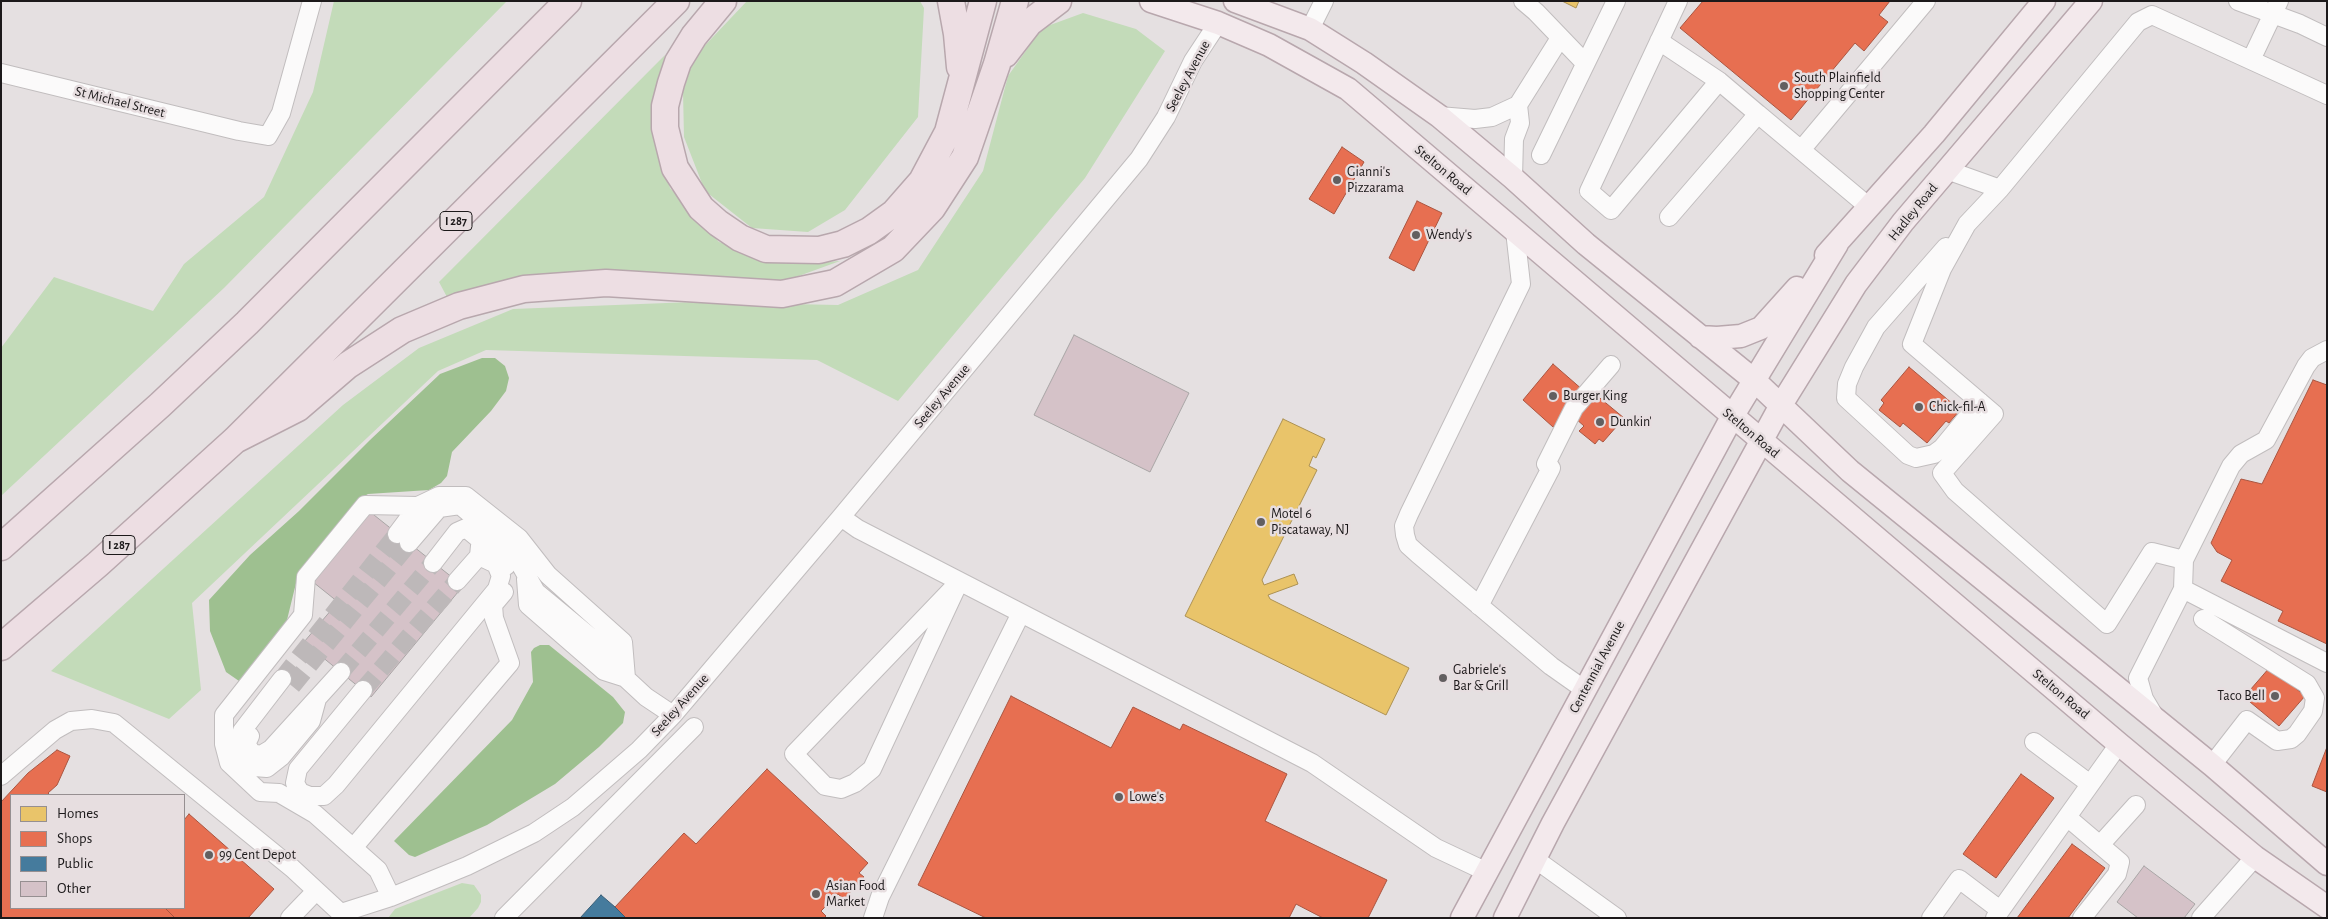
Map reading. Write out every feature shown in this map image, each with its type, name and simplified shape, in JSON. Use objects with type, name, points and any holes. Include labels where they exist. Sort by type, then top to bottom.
[{"type":"highway","points":[[1,547],[160,406],[247,323],[568,1]]},
{"type":"highway","name":"I 287","points":[[1,647],[98,564],[235,440],[676,1]]},
{"type":"highway","points":[[722,1],[694,36],[678,62],[665,106],[665,128],[675,168],[701,208],[718,223],[740,238],[766,248],[819,250],[842,244],[869,231],[894,213],[922,181],[936,158],[948,132],[983,1]]},
{"type":"highway","points":[[950,1],[960,56],[960,90]]},
{"type":"highway","points":[[235,440],[298,408],[348,365],[402,330],[459,306],[478,301],[524,289],[606,283],[782,294],[835,283],[893,249],[932,208],[965,157],[997,64],[1015,1]]},
{"type":"highway","points":[[997,64],[1029,22],[1058,1]]},
{"type":"main road","name":"Stelton Road","points":[[1152,1],[1218,23],[1295,58],[1348,89],[1732,417],[2120,744],[2256,857],[2327,907]]},
{"type":"main road","points":[[1235,1],[1310,28],[1364,63],[1439,116],[1513,178],[1586,244],[1754,380],[1850,471],[2212,765],[2327,864]]},
{"type":"main road","points":[[1700,337],[1741,336],[1761,328],[1934,134],[2044,1]]},
{"type":"main road","name":"Hadley Road","points":[[1761,441],[1781,405],[1856,284],[1947,170],[2091,1]]},
{"type":"main road","points":[[1732,417],[1837,244]]},
{"type":"main road","name":"Centennial Avenue","points":[[1462,918],[1732,417]]},
{"type":"main road","points":[[1505,918],[1761,441]]},
{"type":"street","name":"St Michael Street","points":[[1,73],[239,131],[268,136],[282,113],[312,1]]},
{"type":"street","points":[[1310,28],[1324,1]]},
{"type":"street","points":[[1523,1],[1585,64]]},
{"type":"street","points":[[1678,1],[1589,191],[1611,210],[1719,82]]},
{"type":"street","points":[[1801,150],[1926,1]]},
{"type":"street","points":[[2238,1],[2275,7],[2327,37]]},
{"type":"street","points":[[1541,155],[1585,64],[1609,4]]},
{"type":"street","points":[[2251,60],[2275,7]]},
{"type":"street","points":[[1980,402],[1942,448],[1934,454],[1916,458],[1908,455],[1846,398],[1847,384],[1876,327],[2000,189],[2138,22],[2152,15],[2327,95]]},
{"type":"street","name":"Seeley Avenue","points":[[343,915],[466,866],[534,833],[573,807],[639,750],[673,715],[841,517],[1139,159],[1166,118],[1193,61],[1218,23]]},
{"type":"street","points":[[1439,116],[1475,119],[1492,117],[1518,105],[1560,38]]},
{"type":"street","points":[[1659,41],[1719,82],[1869,207]]},
{"type":"street","points":[[1513,178],[1514,139],[1520,123],[1518,105]]},
{"type":"street","points":[[1669,218],[1758,114]]},
{"type":"street","points":[[1947,170],[2000,189]]},
{"type":"street","points":[[1967,224],[1942,269],[1912,344],[1994,414],[1942,473],[1955,491],[2107,624],[2152,552],[2184,560]]},
{"type":"street","points":[[1514,231],[1521,284],[1404,526],[1408,545],[1551,666],[1585,690]]},
{"type":"street","points":[[2157,721],[2144,699],[2138,678],[2183,589],[2184,560],[2231,466],[2240,454],[2266,440],[2306,366],[2312,358],[2327,350]]},
{"type":"street","points":[[1479,606],[1549,466],[1574,408],[1611,365]]},
{"type":"street","points":[[390,897],[378,870],[315,814],[279,793],[260,792],[229,763],[224,744],[224,715],[304,615],[306,577],[365,505],[418,506],[439,496],[466,496],[519,538],[540,564],[552,570],[632,638],[626,678]]},
{"type":"street","points":[[418,506],[403,538],[439,508],[460,506],[511,548],[525,576],[536,592],[612,655],[626,678],[646,697],[673,715]]},
{"type":"street","points":[[841,517],[858,529],[959,582],[1312,763],[1436,848],[1487,872]]},
{"type":"street","points":[[353,848],[510,662],[494,618],[493,605],[506,590],[510,575],[502,558],[466,528],[457,532],[434,563]]},
{"type":"street","points":[[457,581],[479,556],[480,538]]},
{"type":"street","points":[[341,672],[271,749],[261,755],[252,753],[246,744],[287,682],[242,731],[237,747],[243,760],[254,767],[267,768],[295,783],[300,792],[310,796],[324,796],[336,785],[496,589],[501,576],[496,564],[479,556]]},
{"type":"street","points":[[959,582],[872,769],[855,783],[841,789],[826,786],[794,754],[959,582]]},
{"type":"street","points":[[2183,589],[2327,663]]},
{"type":"street","points":[[873,918],[880,897],[1021,613]]},
{"type":"street","points":[[467,625],[482,617],[494,618]]},
{"type":"street","points":[[2203,619],[2308,684],[2315,698],[2313,710],[2297,734],[2291,739],[2277,741],[2246,720],[2212,765]]},
{"type":"street","points":[[295,783],[298,769],[363,690]]},
{"type":"street","points":[[267,768],[281,757],[311,721],[317,699]]},
{"type":"street","points":[[1,776],[54,730],[71,720],[92,718],[114,723],[292,868],[343,915]]},
{"type":"street","points":[[504,918],[694,727]]},
{"type":"street","points":[[2034,742],[2090,784]]},
{"type":"street","points":[[1931,918],[1959,879],[1997,914],[2120,744]]},
{"type":"street","points":[[2100,846],[2136,805]]},
{"type":"street","points":[[2067,817],[2120,862],[2117,874],[2082,918]]},
{"type":"street","points":[[2201,918],[2256,857]]},
{"type":"street","points":[[1535,859],[1617,918]]},
{"type":"street","points":[[290,918],[316,891]]},
{"type":"shaded area","points":[[334,1],[507,1],[224,288],[1,496],[1,348],[54,277],[153,311],[184,264],[264,197],[313,92]]},
{"type":"shaded area","points":[[747,1],[920,1],[924,8],[918,117],[845,210],[808,232],[752,228],[705,191],[684,137],[683,92],[694,57]]},
{"type":"shaded area","points":[[1083,13],[1136,29],[1165,51],[1085,178],[898,401],[817,360],[486,350],[438,371],[192,603],[201,690],[169,719],[51,671],[343,405],[419,348],[513,309],[692,302],[838,305],[918,270],[983,171],[1008,76],[1042,28]]},
{"type":"shaded area","points":[[665,55],[651,115],[670,188],[719,242],[794,264],[840,261],[774,285],[682,277],[555,273],[447,297],[439,282]]},
{"type":"shaded area","points":[[482,358],[495,358],[505,366],[509,378],[506,391],[491,411],[452,452],[447,476],[441,483],[429,490],[368,494],[361,498],[298,575],[286,624],[275,640],[239,681],[226,672],[210,631],[209,600],[250,555],[299,511],[440,374]]},
{"type":"shaded area","points":[[540,645],[549,645],[613,697],[625,712],[623,723],[599,747],[555,784],[487,825],[415,857],[409,855],[394,841],[512,720],[533,682],[531,652]]},
{"type":"shaded area","points":[[462,883],[474,885],[481,895],[481,902],[478,908],[469,918],[388,918],[395,909]]},
{"type":"building: Homes","points":[[1562,1],[1579,1],[1576,8]]},
{"type":"building: Homes","name":"Motel 6 Piscataway, NJ","points":[[1283,419],[1325,439],[1316,458],[1313,456],[1309,466],[1317,470],[1262,580],[1264,585],[1294,574],[1298,584],[1268,595],[1270,599],[1409,668],[1386,715],[1185,616]]},
{"type":"building: Shops","name":"South Plainfield Shopping Center","points":[[1703,1],[1890,1],[1879,15],[1888,22],[1864,51],[1855,43],[1791,120],[1680,28]]},
{"type":"building: Shops","name":"Gianni's Pizzarama","points":[[1342,147],[1364,162],[1334,214],[1309,199]]},
{"type":"building: Shops","name":"Wendy's","points":[[1417,201],[1442,213],[1414,271],[1389,258]]},
{"type":"building: Shops","name":"Burger King","points":[[1553,364],[1584,391],[1553,427],[1523,400]]},
{"type":"building: Shops","name":"Chick-fil-A","points":[[1909,367],[1960,410],[1949,423],[1946,421],[1927,443],[1903,423],[1900,427],[1879,410],[1884,403],[1881,400]]},
{"type":"building: Shops","points":[[2313,380],[2327,385],[2327,644],[2278,621],[2283,611],[2221,581],[2232,560],[2217,552],[2211,543],[2241,479],[2262,484]]},
{"type":"building: Shops","name":"Dunkin'","points":[[1595,394],[1624,418],[1603,442],[1599,439],[1595,444],[1579,431],[1584,426],[1575,418]]},
{"type":"building: Shops","name":"Taco Bell","points":[[2270,667],[2305,696],[2279,726],[2244,697]]},
{"type":"building: Shops","name":"Lowe's","points":[[1011,696],[1111,748],[1133,707],[1180,730],[1183,724],[1287,774],[1265,821],[1387,880],[1368,918],[1323,918],[1296,904],[1289,918],[986,918],[918,885]]},
{"type":"building: Shops","points":[[2327,747],[2327,792],[2312,786]]},
{"type":"building: Shops","points":[[57,750],[70,756],[57,785],[49,794],[10,794],[10,909],[166,909],[175,918],[1,918],[1,802],[28,773]]},
{"type":"building: Shops","points":[[767,769],[868,863],[859,873],[864,877],[844,899],[838,894],[821,911],[826,916],[824,918],[626,918],[615,907],[684,833],[696,844]]},
{"type":"building: Shops","points":[[2021,774],[2054,798],[1996,878],[1963,854]]},
{"type":"building: Shops","name":"99 Cent Depot","points":[[189,814],[274,889],[248,918],[175,918],[166,909],[185,909],[185,819]]},
{"type":"building: Shops","points":[[2072,844],[2105,868],[2068,918],[2017,918]]},
{"type":"building: Public","points":[[601,895],[615,907],[626,918],[580,918]]},
{"type":"building: Other","points":[[1074,335],[1189,393],[1150,472],[1034,415]]},
{"type":"building: Other","points":[[369,511],[463,586],[371,697],[304,642],[338,602],[313,582]]},
{"type":"building: Other","points":[[2144,866],[2195,904],[2184,918],[2138,918],[2117,902]]},
{"type":"tunnel","points":[[282,679],[397,534]]},
{"type":"tunnel","points":[[292,686],[409,543]]},
{"type":"tunnel","points":[[341,672],[433,563]]},
{"type":"tunnel","points":[[363,690],[457,581]]},
{"type":"place","name":"South Plainfield Shopping Center","points":[[1784,86]]},
{"type":"place","name":"Gianni's Pizzarama","points":[[1337,180]]},
{"type":"place","name":"Wendy's","points":[[1416,235]]},
{"type":"place","name":"Burger King","points":[[1553,396]]},
{"type":"place","name":"Chick-fil-A","points":[[1919,407]]},
{"type":"place","name":"Dunkin'","points":[[1600,422]]},
{"type":"place","name":"Motel 6 Piscataway, NJ","points":[[1261,522]]},
{"type":"place","name":"Gabriele's Bar & Grill","points":[[1443,678]]},
{"type":"place","name":"Taco Bell","points":[[2275,696]]},
{"type":"place","name":"Lowe's","points":[[1119,797]]},
{"type":"place","name":"99 Cent Depot","points":[[209,855]]},
{"type":"place","name":"Asian Food Market","points":[[816,894]]}]
